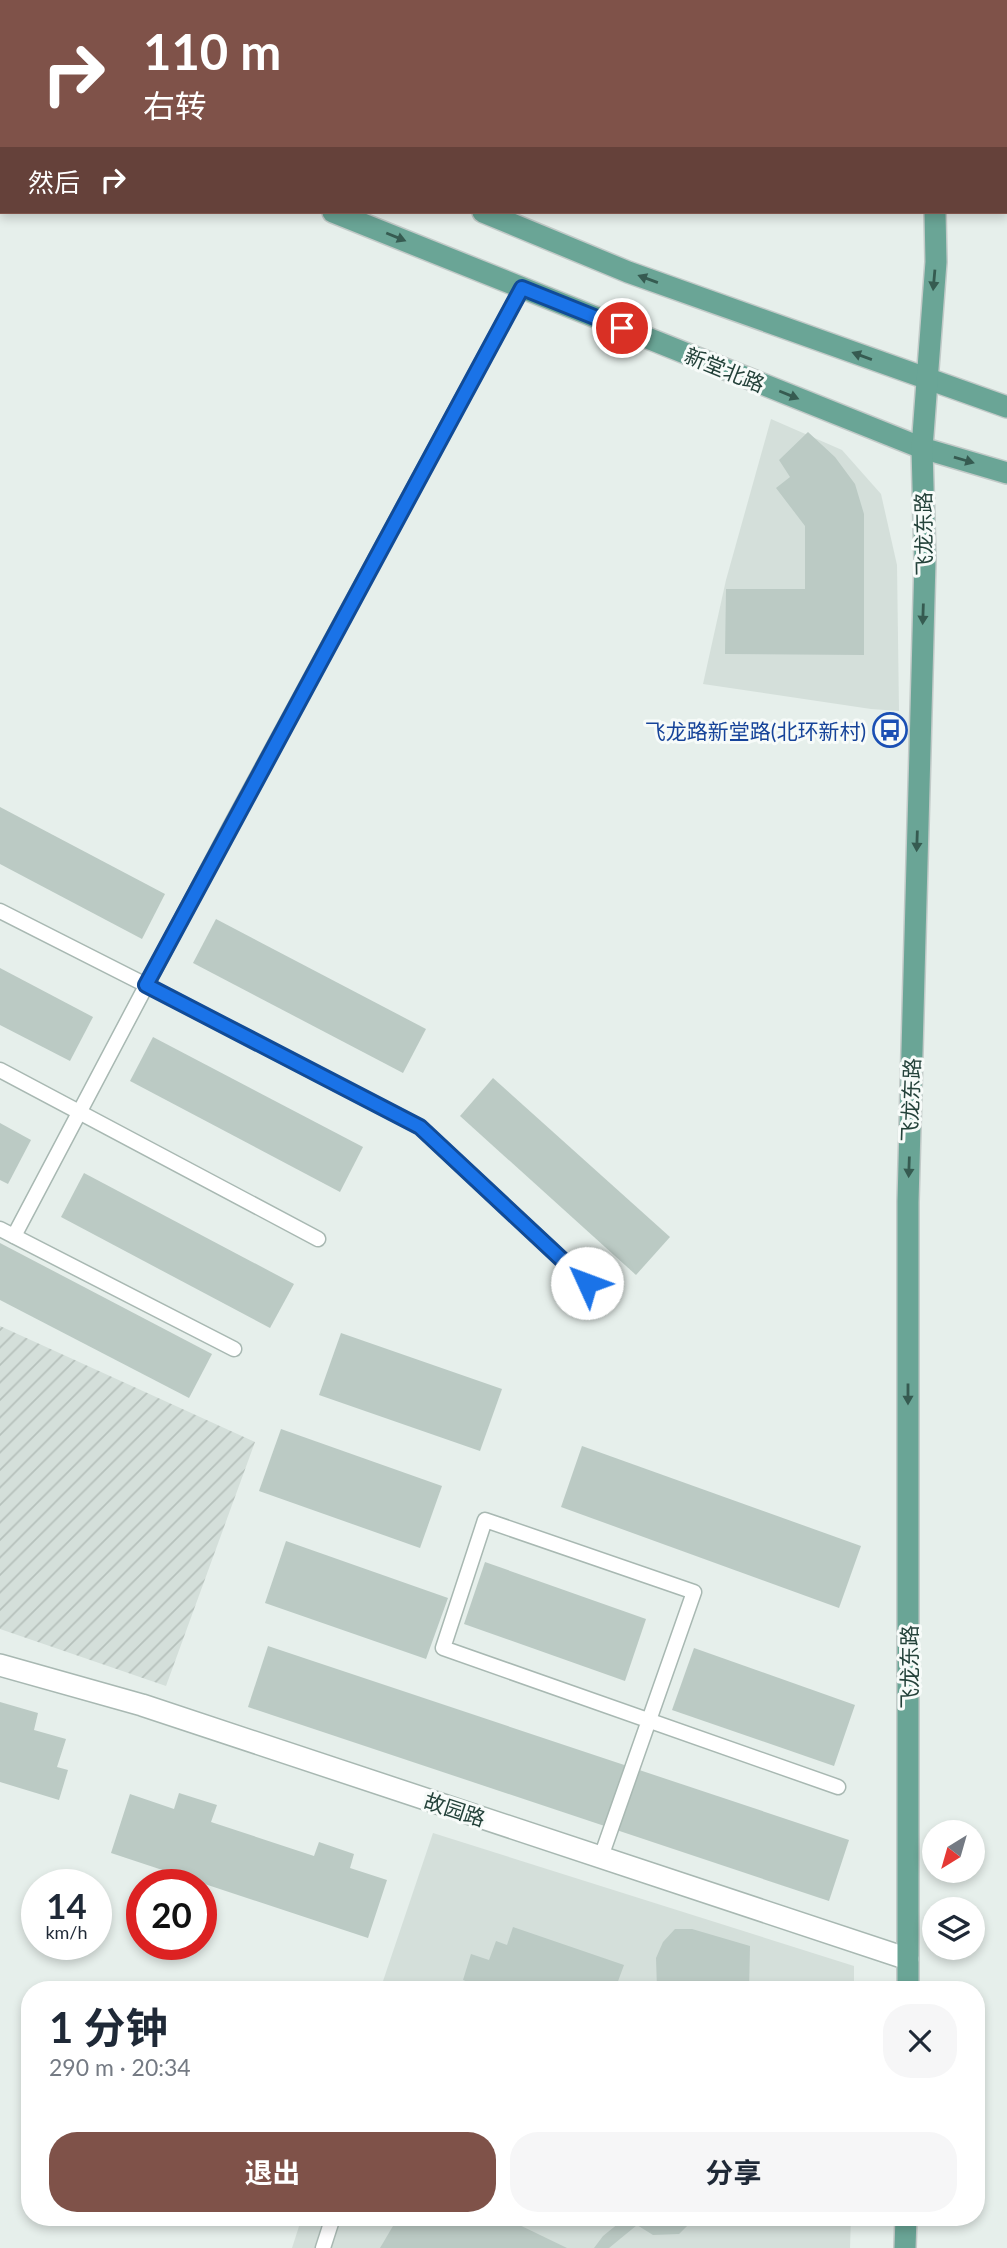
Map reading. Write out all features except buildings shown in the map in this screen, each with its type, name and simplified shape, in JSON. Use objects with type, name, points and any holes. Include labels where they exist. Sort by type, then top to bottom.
[{"type":"main road","name":"新堂北路","points":[[338,214],[922,448],[1007,473]]},
{"type":"main road","points":[[488,214],[628,272],[1007,407]]},
{"type":"main road","name":"飞龙东路","points":[[908,1981],[908,1202],[925,561],[922,448],[936,262],[935,214]]},
{"type":"main road","points":[[905,2248],[906,2226]]},
{"type":"street","name":"故园路","points":[[0,1664],[142,1705],[908,1959]]},
{"type":"lane","points":[[14,1236],[146,985],[522,288]]},
{"type":"lane","points":[[0,911],[420,1127],[587,1283]]},
{"type":"lane","points":[[0,1070],[318,1239]]},
{"type":"lane","points":[[0,1229],[234,1349]]},
{"type":"lane","points":[[601,1857],[649,1720],[694,1592],[485,1520],[443,1648],[649,1720],[838,1787]]},
{"type":"lane","points":[[323,2248],[330,2226]]},
{"type":"shaded area","points":[[771,419],[842,450],[881,494],[897,565],[899,711],[703,684],[726,580]]},
{"type":"shaded area","points":[[0,1326],[255,1442],[166,1686],[0,1629]]},
{"type":"shaded area","points":[[433,1833],[854,1966],[854,1981],[383,1981]]},
{"type":"shaded area","points":[[299,2226],[851,2226],[850,2248],[292,2248]]},
{"type":"place","name":"飞龙路新堂路(北环新村)","points":[[890,730]]},
{"type":"route","points":[[587,1283],[420,1127],[146,985],[522,288],[622,328]]}]
